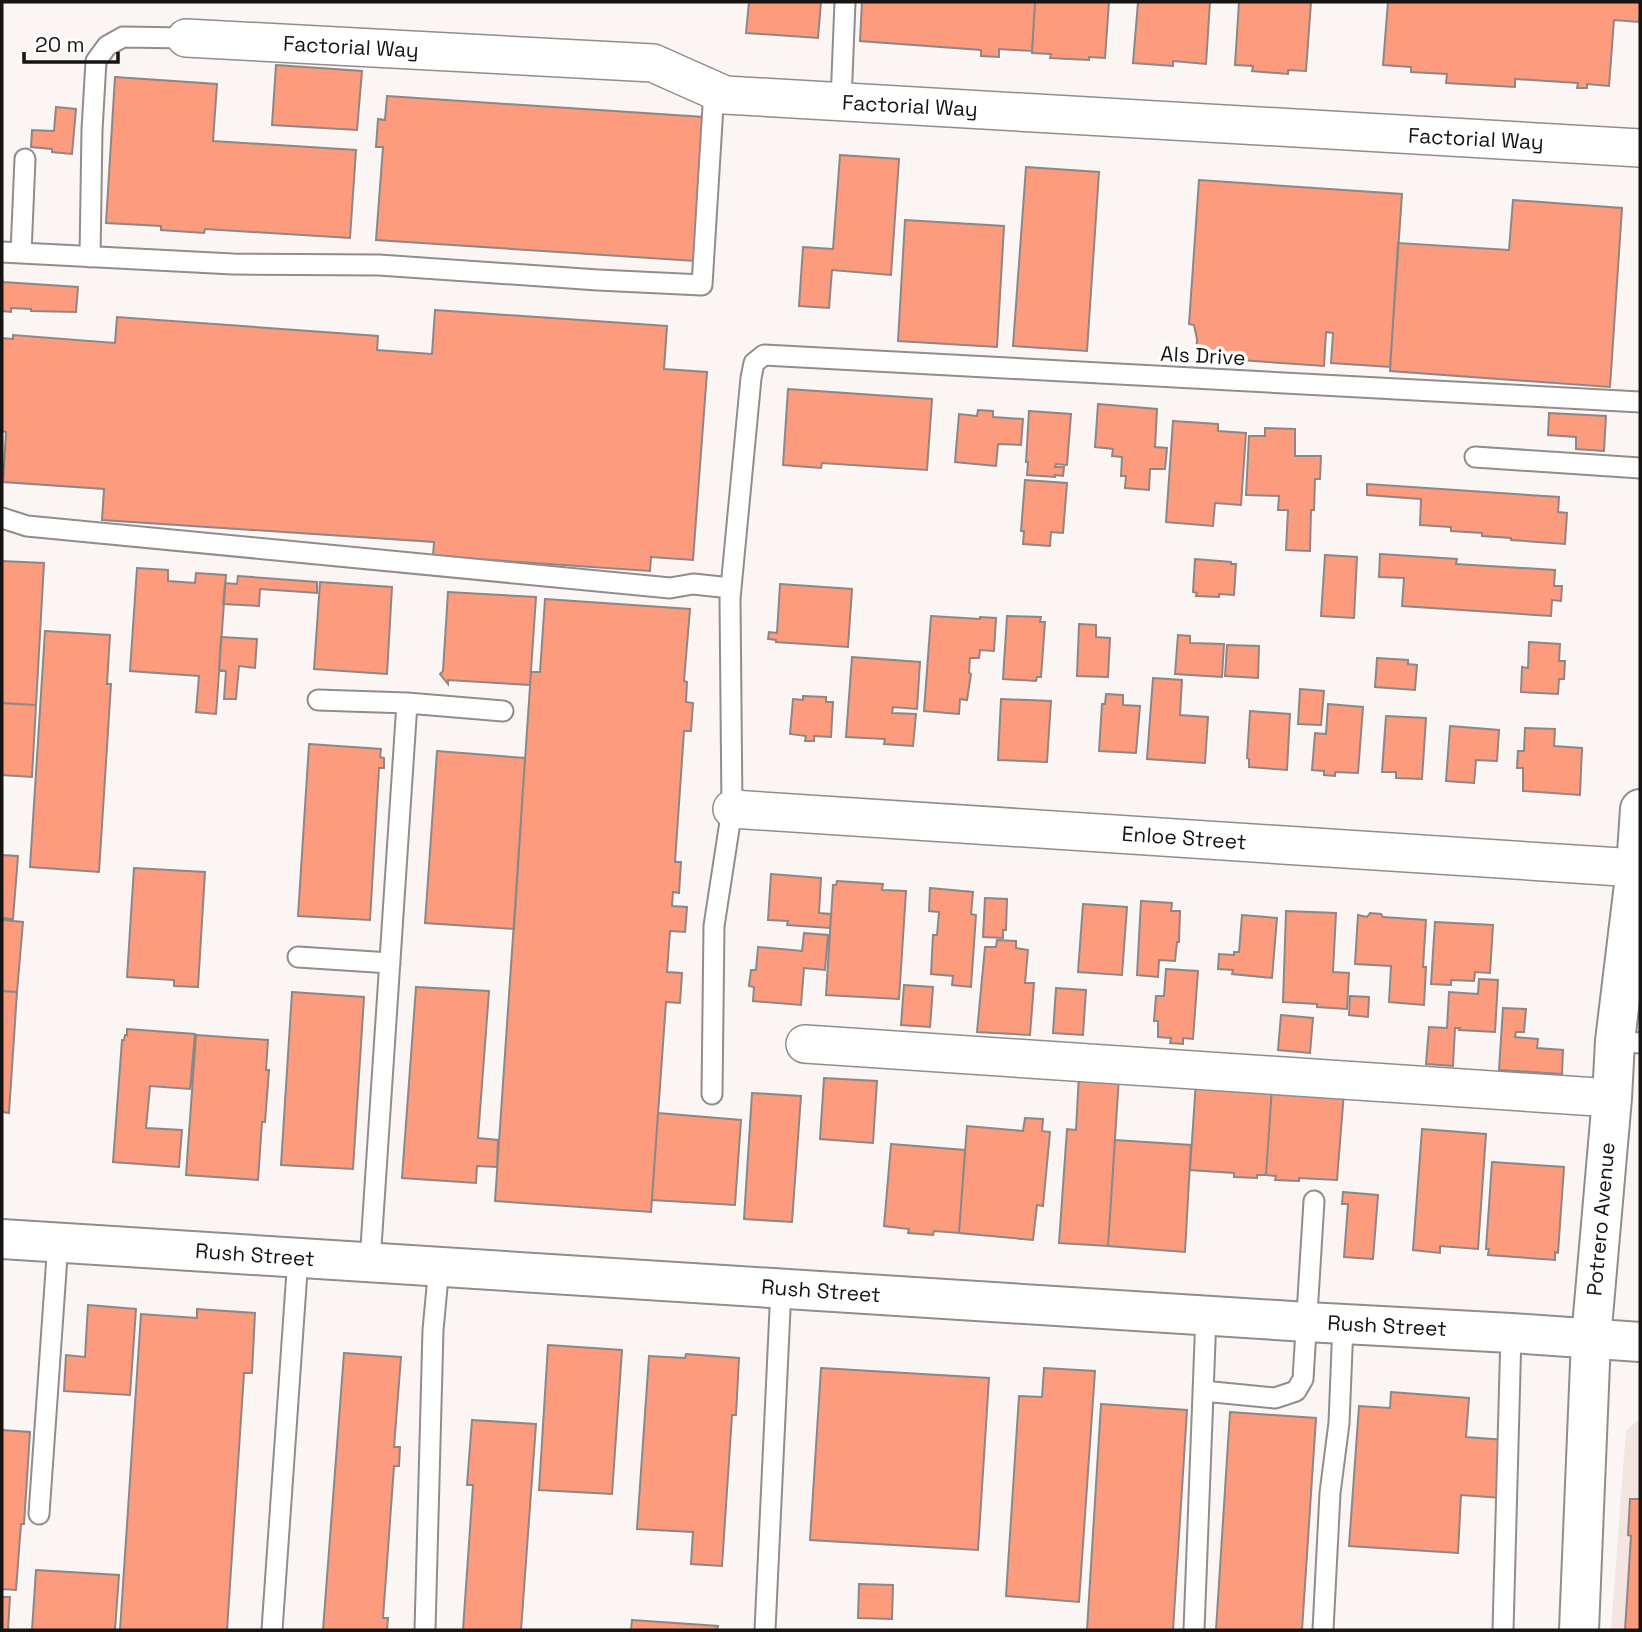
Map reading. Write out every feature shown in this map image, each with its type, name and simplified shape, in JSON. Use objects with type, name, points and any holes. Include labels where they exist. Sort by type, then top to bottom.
[{"type":"street","name":"Factorial Way","points":[[186,38],[653,63],[724,95],[1640,148]]},
{"type":"street","name":"Enloe Street","points":[[732,809],[1638,857]]},
{"type":"street","name":"Potrero Avenue","points":[[1579,1630],[1591,1339],[1612,1098],[1628,1042],[1640,809]]},
{"type":"street","points":[[805,1044],[1612,1098]]},
{"type":"street","name":"Rush Street","points":[[2,1239],[1640,1342]]},
{"type":"lane","points":[[841,102],[845,2]]},
{"type":"lane","points":[[90,257],[96,61],[107,46],[122,37],[186,38]]},
{"type":"lane","points":[[25,159],[11,253],[233,264],[379,265],[702,285],[713,90]]},
{"type":"lane","name":"Als Drive","points":[[731,588],[751,378],[754,363],[764,355],[1640,402]]},
{"type":"lane","points":[[1475,457],[1640,468]]},
{"type":"lane","points":[[2,518],[27,526],[657,587],[693,584],[731,588],[732,809],[714,926],[712,1094]]},
{"type":"lane","points":[[318,700],[503,711]]},
{"type":"lane","points":[[370,1262],[407,704]]},
{"type":"lane","points":[[298,957],[390,963]]},
{"type":"lane","points":[[1314,1201],[1325,1323],[1339,1423],[1330,1493],[1323,1630]]},
{"type":"lane","points":[[39,1514],[58,1242]]},
{"type":"lane","points":[[272,1630],[298,1257]]},
{"type":"lane","points":[[425,1630],[433,1331],[439,1266]]},
{"type":"lane","points":[[765,1630],[781,1288]]},
{"type":"lane","points":[[1194,1630],[1206,1315]]},
{"type":"lane","points":[[1203,1391],[1275,1398],[1296,1391],[1325,1323]]},
{"type":"lane","points":[[1503,1630],[1511,1333]]},
{"type":"shaded area","points":[[1640,1419],[1640,1630],[1611,1630],[1626,1430]]},
{"type":"building","points":[[749,2],[821,2],[818,38],[746,33]]},
{"type":"building","points":[[862,2],[1035,2],[1032,51],[999,49],[999,57],[981,56],[981,50],[860,41]]},
{"type":"building","points":[[1035,2],[1109,2],[1105,58],[1050,58],[1051,54],[1032,53]]},
{"type":"building","points":[[1138,2],[1210,2],[1206,64],[1173,61],[1173,66],[1133,63]]},
{"type":"building","points":[[1239,2],[1311,2],[1306,71],[1288,70],[1288,74],[1252,71],[1253,66],[1235,65]]},
{"type":"building","points":[[1388,2],[1640,2],[1640,13],[1639,22],[1614,20],[1609,86],[1587,84],[1587,88],[1577,88],[1578,83],[1515,79],[1515,87],[1446,83],[1447,74],[1411,72],[1411,67],[1383,65]]},
{"type":"building","points":[[276,65],[362,71],[357,130],[272,125]]},
{"type":"building","points":[[115,77],[217,84],[213,141],[356,150],[350,238],[205,229],[204,233],[161,230],[161,226],[106,223]]},
{"type":"building","points":[[387,96],[704,117],[695,261],[376,240],[383,147],[376,147],[378,119],[385,120]]},
{"type":"building","points":[[56,107],[76,109],[72,154],[31,147],[32,130],[54,131]]},
{"type":"building","points":[[840,155],[899,159],[891,275],[832,270],[829,308],[799,306],[803,247],[833,249]]},
{"type":"building","points":[[1026,167],[1099,172],[1087,351],[1013,346]]},
{"type":"building","points":[[1199,180],[1402,194],[1390,367],[1331,363],[1333,333],[1326,332],[1324,366],[1196,357],[1197,339],[1194,325],[1189,324]]},
{"type":"building","points":[[1513,200],[1622,208],[1610,387],[1390,371],[1398,243],[1509,250]]},
{"type":"building","points":[[905,220],[1004,226],[997,347],[898,341]]},
{"type":"building","points":[[2,278],[3,282],[78,287],[76,312],[11,308],[11,312],[2,311]]},
{"type":"building","points":[[435,310],[667,326],[664,369],[707,372],[693,560],[651,557],[650,571],[433,556],[434,542],[102,520],[104,489],[3,482],[6,432],[2,431],[2,338],[13,339],[13,335],[115,343],[117,317],[378,336],[377,350],[432,354]]},
{"type":"building","points":[[788,389],[932,399],[927,470],[822,463],[821,468],[783,465]]},
{"type":"building","points":[[1098,404],[1157,409],[1155,447],[1167,448],[1165,469],[1150,469],[1149,490],[1125,488],[1126,476],[1121,476],[1122,457],[1112,456],[1113,449],[1095,447]]},
{"type":"building","points":[[978,410],[993,411],[993,417],[1023,419],[1021,445],[998,444],[996,466],[955,462],[959,414],[977,416]]},
{"type":"building","points":[[1029,411],[1071,414],[1067,465],[1056,464],[1055,467],[1064,467],[1063,476],[1027,475]]},
{"type":"building","points":[[1549,413],[1606,416],[1604,451],[1576,449],[1576,437],[1548,435]]},
{"type":"building","points":[[1173,421],[1218,424],[1218,431],[1246,433],[1241,505],[1215,503],[1213,526],[1166,522]]},
{"type":"building","points":[[1265,428],[1295,429],[1295,456],[1321,456],[1320,479],[1315,479],[1314,510],[1311,510],[1310,551],[1286,550],[1288,510],[1278,510],[1279,496],[1246,495],[1249,436],[1265,436]]},
{"type":"building","points":[[1025,480],[1067,483],[1063,533],[1051,532],[1050,546],[1023,544],[1024,531],[1021,531]]},
{"type":"building","points":[[1367,484],[1559,497],[1558,512],[1567,513],[1565,544],[1511,540],[1482,536],[1482,533],[1451,531],[1451,527],[1420,525],[1421,499],[1367,495]]},
{"type":"building","points":[[1380,554],[1457,559],[1456,564],[1555,570],[1554,586],[1562,586],[1561,601],[1552,600],[1551,616],[1402,606],[1404,578],[1379,577]]},
{"type":"building","points":[[1325,555],[1357,557],[1354,618],[1321,616]]},
{"type":"building","points":[[1195,559],[1236,564],[1234,595],[1196,596],[1197,593],[1193,592]]},
{"type":"building","points":[[2,561],[44,563],[36,705],[2,703]]},
{"type":"building","points":[[137,568],[168,570],[168,581],[195,583],[196,573],[226,575],[216,714],[196,712],[199,676],[130,671]]},
{"type":"building","points":[[238,576],[317,582],[317,593],[260,589],[259,606],[223,604],[225,583],[237,584]]},
{"type":"building","points":[[320,582],[392,587],[387,674],[314,669]]},
{"type":"building","points":[[780,584],[852,589],[848,647],[776,642],[768,639],[769,632],[777,633]]},
{"type":"building","points":[[448,592],[536,597],[530,685],[448,680],[448,684],[440,674],[443,671]]},
{"type":"building","points":[[545,599],[690,609],[684,681],[687,682],[686,702],[693,703],[691,731],[684,731],[675,862],[681,862],[679,893],[673,892],[672,906],[687,907],[685,932],[670,931],[667,972],[682,973],[680,1003],[666,1002],[651,1212],[495,1201],[531,672],[540,672]]},
{"type":"building","points":[[931,616],[996,618],[994,651],[980,650],[979,658],[970,658],[971,674],[967,700],[960,699],[959,714],[924,711]]},
{"type":"building","points":[[1007,616],[1041,617],[1040,622],[1045,622],[1041,677],[1037,677],[1036,681],[1003,679]]},
{"type":"building","points":[[1079,624],[1096,625],[1096,637],[1110,638],[1108,677],[1077,676]]},
{"type":"building","points":[[45,631],[110,635],[107,684],[111,684],[99,872],[30,867]]},
{"type":"building","points":[[1178,635],[1190,636],[1190,643],[1224,644],[1222,677],[1175,674]]},
{"type":"building","points":[[221,637],[257,639],[255,668],[239,666],[236,699],[224,699],[226,671],[219,670]]},
{"type":"building","points":[[1529,642],[1560,644],[1559,661],[1565,661],[1564,679],[1559,679],[1558,694],[1521,692],[1522,667],[1528,668]]},
{"type":"building","points":[[1227,645],[1259,646],[1258,678],[1225,676]]},
{"type":"building","points":[[852,657],[920,662],[917,709],[893,707],[892,713],[916,714],[913,746],[884,744],[885,739],[846,737]]},
{"type":"building","points":[[1377,658],[1408,660],[1408,664],[1417,665],[1415,690],[1375,687]]},
{"type":"building","points":[[1153,678],[1182,680],[1180,715],[1208,717],[1205,763],[1147,759]]},
{"type":"building","points":[[1300,689],[1324,691],[1321,725],[1298,724]]},
{"type":"building","points":[[1106,694],[1123,695],[1123,705],[1140,706],[1136,753],[1099,751],[1102,704],[1105,704]]},
{"type":"building","points":[[803,696],[826,697],[826,702],[833,702],[831,737],[814,736],[814,741],[805,741],[806,736],[790,734],[793,699],[803,700]]},
{"type":"building","points":[[1001,699],[1051,701],[1047,762],[998,760]]},
{"type":"building","points":[[2,703],[36,705],[32,777],[2,775]]},
{"type":"building","points":[[1328,704],[1363,707],[1358,773],[1335,772],[1335,776],[1312,770],[1315,733],[1326,734]]},
{"type":"building","points":[[1250,711],[1290,714],[1287,770],[1249,767],[1247,758]]},
{"type":"building","points":[[1386,716],[1426,718],[1422,779],[1396,778],[1396,772],[1382,772]]},
{"type":"building","points":[[1450,726],[1499,730],[1497,761],[1476,760],[1474,783],[1446,781]]},
{"type":"building","points":[[1525,728],[1555,729],[1554,746],[1582,748],[1580,795],[1523,791],[1523,768],[1517,768],[1518,751],[1524,751]]},
{"type":"building","points":[[309,744],[381,749],[380,757],[384,758],[384,768],[379,768],[370,920],[298,916]]},
{"type":"building","points":[[437,751],[525,758],[514,929],[425,923]]},
{"type":"building","points":[[2,855],[18,856],[13,919],[2,918]]},
{"type":"building","points":[[134,868],[205,872],[198,987],[174,986],[174,980],[127,977]]},
{"type":"building","points":[[771,874],[821,878],[819,913],[831,914],[830,928],[787,925],[788,921],[768,920]]},
{"type":"building","points":[[837,881],[883,884],[882,890],[906,891],[899,999],[826,995],[833,885],[836,885]]},
{"type":"building","points":[[930,888],[973,892],[971,914],[976,915],[971,987],[952,985],[953,976],[931,974],[933,935],[937,935],[939,912],[929,911]]},
{"type":"building","points":[[985,898],[1007,899],[1006,930],[1003,930],[1003,938],[983,937]]},
{"type":"building","points":[[1141,901],[1172,903],[1171,911],[1180,911],[1175,961],[1159,960],[1158,977],[1137,975]]},
{"type":"building","points":[[1083,904],[1127,907],[1122,975],[1078,972]]},
{"type":"building","points":[[1286,911],[1336,913],[1333,972],[1349,973],[1347,1009],[1283,1002]]},
{"type":"building","points":[[1370,913],[1381,914],[1383,917],[1426,920],[1424,1005],[1389,1002],[1391,966],[1355,964],[1358,915],[1367,917]]},
{"type":"building","points":[[1242,915],[1277,918],[1272,978],[1232,974],[1233,970],[1218,969],[1219,954],[1234,955],[1234,952],[1239,952]]},
{"type":"building","points":[[2,920],[23,922],[17,992],[2,991]]},
{"type":"building","points":[[1435,922],[1493,925],[1490,973],[1475,972],[1474,981],[1451,980],[1451,985],[1431,984]]},
{"type":"building","points":[[804,933],[828,935],[825,970],[804,968],[801,1005],[753,1001],[754,987],[749,986],[751,970],[756,970],[758,947],[802,951]]},
{"type":"building","points":[[997,940],[1016,941],[1016,948],[1028,950],[1025,983],[1034,983],[1030,1035],[977,1032],[985,947],[996,947]]},
{"type":"building","points":[[1166,969],[1198,971],[1193,1039],[1183,1038],[1183,1044],[1170,1043],[1171,1038],[1158,1037],[1158,1021],[1154,1021],[1156,996],[1164,996]]},
{"type":"building","points":[[1479,979],[1498,980],[1495,1032],[1455,1028],[1453,1066],[1426,1064],[1429,1027],[1447,1028],[1449,992],[1478,994]]},
{"type":"building","points":[[904,985],[933,987],[930,1027],[901,1025]]},
{"type":"building","points":[[416,987],[489,991],[478,1138],[498,1140],[497,1167],[477,1166],[476,1183],[402,1178]]},
{"type":"building","points":[[1056,988],[1086,990],[1083,1035],[1053,1033]]},
{"type":"building","points":[[2,991],[17,992],[9,1113],[2,1112]]},
{"type":"building","points":[[292,992],[364,997],[353,1169],[281,1165]]},
{"type":"building","points":[[1350,996],[1369,997],[1368,1017],[1349,1015]]},
{"type":"building","points":[[1503,1008],[1526,1009],[1524,1032],[1516,1032],[1515,1037],[1538,1039],[1537,1048],[1563,1050],[1562,1074],[1499,1070]]},
{"type":"building","points":[[1281,1015],[1313,1018],[1310,1053],[1278,1050]]},
{"type":"building","points":[[127,1029],[195,1034],[190,1089],[150,1086],[146,1128],[182,1130],[179,1167],[113,1162],[122,1040],[127,1035]]},
{"type":"building","points":[[196,1035],[268,1040],[266,1070],[269,1070],[258,1180],[186,1175]]},
{"type":"building","points":[[1079,1074],[1119,1077],[1108,1246],[1059,1243],[1067,1129],[1076,1130]]},
{"type":"building","points":[[824,1078],[877,1081],[873,1143],[820,1139]]},
{"type":"building","points":[[1196,1081],[1272,1087],[1266,1175],[1257,1175],[1257,1178],[1234,1177],[1234,1173],[1190,1170]]},
{"type":"building","points":[[1272,1087],[1344,1092],[1337,1180],[1275,1180],[1276,1176],[1266,1175]]},
{"type":"building","points":[[752,1093],[801,1096],[792,1222],[744,1219]]},
{"type":"building","points":[[658,1113],[741,1120],[735,1205],[652,1200]]},
{"type":"building","points":[[1025,1118],[1043,1119],[1042,1131],[1050,1132],[1043,1206],[1037,1205],[1033,1240],[959,1233],[967,1126],[1023,1131]]},
{"type":"building","points":[[1422,1129],[1486,1134],[1478,1249],[1440,1246],[1440,1253],[1413,1250]]},
{"type":"building","points":[[1115,1140],[1191,1145],[1185,1252],[1108,1246]]},
{"type":"building","points":[[891,1144],[965,1150],[959,1233],[908,1233],[909,1229],[884,1226]]},
{"type":"building","points":[[1492,1162],[1564,1167],[1558,1253],[1555,1252],[1555,1260],[1488,1255],[1489,1249],[1486,1249]]},
{"type":"building","points":[[1343,1192],[1378,1195],[1373,1259],[1344,1257],[1348,1204],[1342,1204]]},
{"type":"building","points":[[88,1305],[136,1309],[130,1395],[64,1391],[66,1355],[85,1357]]},
{"type":"building","points":[[197,1309],[255,1313],[252,1373],[244,1373],[227,1630],[120,1630],[141,1314],[197,1318]]},
{"type":"building","points":[[548,1345],[622,1350],[612,1494],[539,1490]]},
{"type":"building","points":[[344,1353],[401,1357],[394,1447],[400,1447],[399,1466],[394,1466],[383,1618],[388,1618],[387,1630],[323,1630]]},
{"type":"building","points":[[686,1354],[739,1358],[736,1415],[732,1415],[722,1566],[691,1564],[693,1532],[637,1529],[649,1356],[685,1358]]},
{"type":"building","points":[[821,1368],[989,1378],[978,1550],[810,1540]]},
{"type":"building","points":[[1044,1368],[1095,1371],[1079,1602],[1006,1596],[1019,1396],[1042,1397]]},
{"type":"building","points":[[1391,1392],[1469,1398],[1466,1437],[1505,1440],[1502,1498],[1461,1495],[1458,1553],[1349,1546],[1359,1406],[1390,1408]]},
{"type":"building","points":[[1101,1404],[1187,1410],[1173,1630],[1087,1630]]},
{"type":"building","points":[[1230,1412],[1316,1418],[1302,1630],[1216,1630]]},
{"type":"building","points":[[472,1420],[536,1424],[521,1630],[463,1630],[473,1485],[467,1485]]},
{"type":"building","points":[[2,1430],[30,1432],[24,1524],[21,1524],[16,1590],[2,1589]]},
{"type":"building","points":[[1630,1499],[1640,1499],[1640,1630],[1625,1630],[1631,1536],[1628,1535]]},
{"type":"building","points":[[36,1570],[119,1575],[115,1630],[32,1630]]},
{"type":"building","points":[[859,1584],[893,1585],[892,1619],[858,1618]]},
{"type":"building","points":[[2,1597],[10,1597],[8,1630],[2,1630]]},
{"type":"building","points":[[632,1620],[718,1626],[717,1630],[631,1630]]}]
